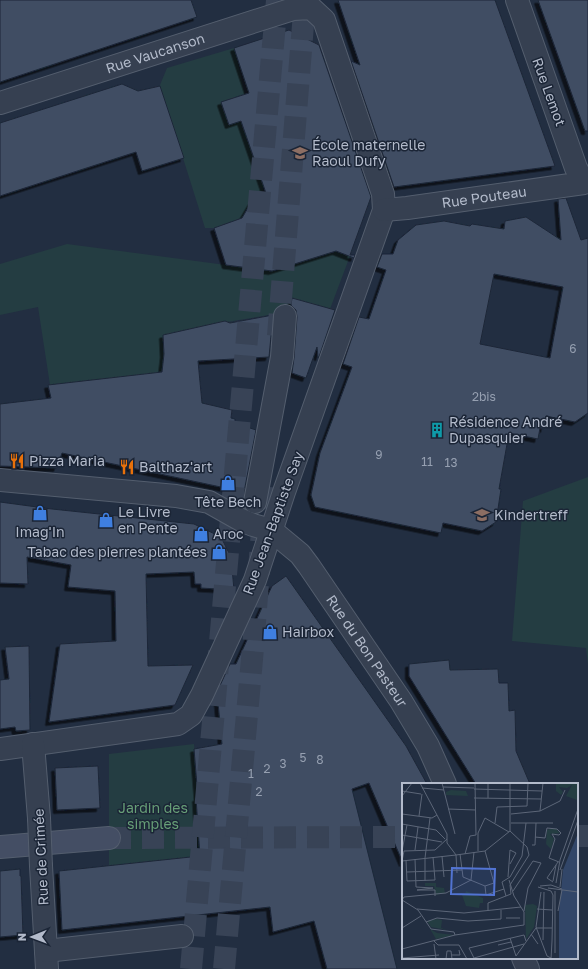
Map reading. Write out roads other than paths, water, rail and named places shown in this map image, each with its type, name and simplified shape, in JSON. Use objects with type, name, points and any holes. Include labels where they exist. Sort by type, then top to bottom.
[{"type":"street","name":"Rue Lemot","points":[[517,0],[576,168],[584,183]]},
{"type":"street","name":"Rue Vaucanson","points":[[0,103],[293,9],[311,8],[324,20],[383,194],[384,210]]},
{"type":"street","name":"Rue Pouteau","points":[[384,210],[584,183]]},
{"type":"street","name":"Rue Jean-Baptiste Say","points":[[0,749],[178,724],[191,715],[202,695],[255,580],[284,492],[384,210]]},
{"type":"street","points":[[255,502],[282,357],[285,316]]},
{"type":"street","points":[[0,480],[168,496],[209,502],[253,525],[271,530]]},
{"type":"street","name":"Rue du Bon Pasteur","points":[[271,530],[300,554],[309,566],[401,701],[428,746],[445,783]]},
{"type":"street","name":"Rue de Crimée","points":[[34,744],[46,960]]},
{"type":"street","points":[[0,847],[109,838]]},
{"type":"street","points":[[46,960],[182,936]]},
{"type":"street","points":[[523,959],[528,969]]},
{"type":"tunnel","points":[[191,969],[277,0]]},
{"type":"tunnel","points":[[278,336],[305,0]]},
{"type":"tunnel","points":[[224,969],[253,648],[266,478]]},
{"type":"tunnel","points":[[578,836],[588,836]]},
{"type":"tunnel","points":[[109,838],[402,837]]},
{"type":"place","name":"École maternelle Raoul Dufy","points":[[300,153]]},
{"type":"place","name":"Résidence André Dupasquier","points":[[437,430]]},
{"type":"place","name":"Pizza Maria","points":[[17,461]]},
{"type":"place","name":"Balthaz'art","points":[[127,467]]},
{"type":"place","name":"Tête Bech","points":[[228,483]]},
{"type":"place","name":"Imag'In","points":[[40,513]]},
{"type":"place","name":"Kindertreff","points":[[482,515]]},
{"type":"place","name":"Le Livre en Pente","points":[[106,520]]},
{"type":"place","name":"Aroc","points":[[201,534]]},
{"type":"place","name":"Tabac des pierres plantées","points":[[219,552]]},
{"type":"place","name":"Hairbox","points":[[270,632]]},
{"type":"park label","name":"Jardin des simples","points":[[153,816]]}]
